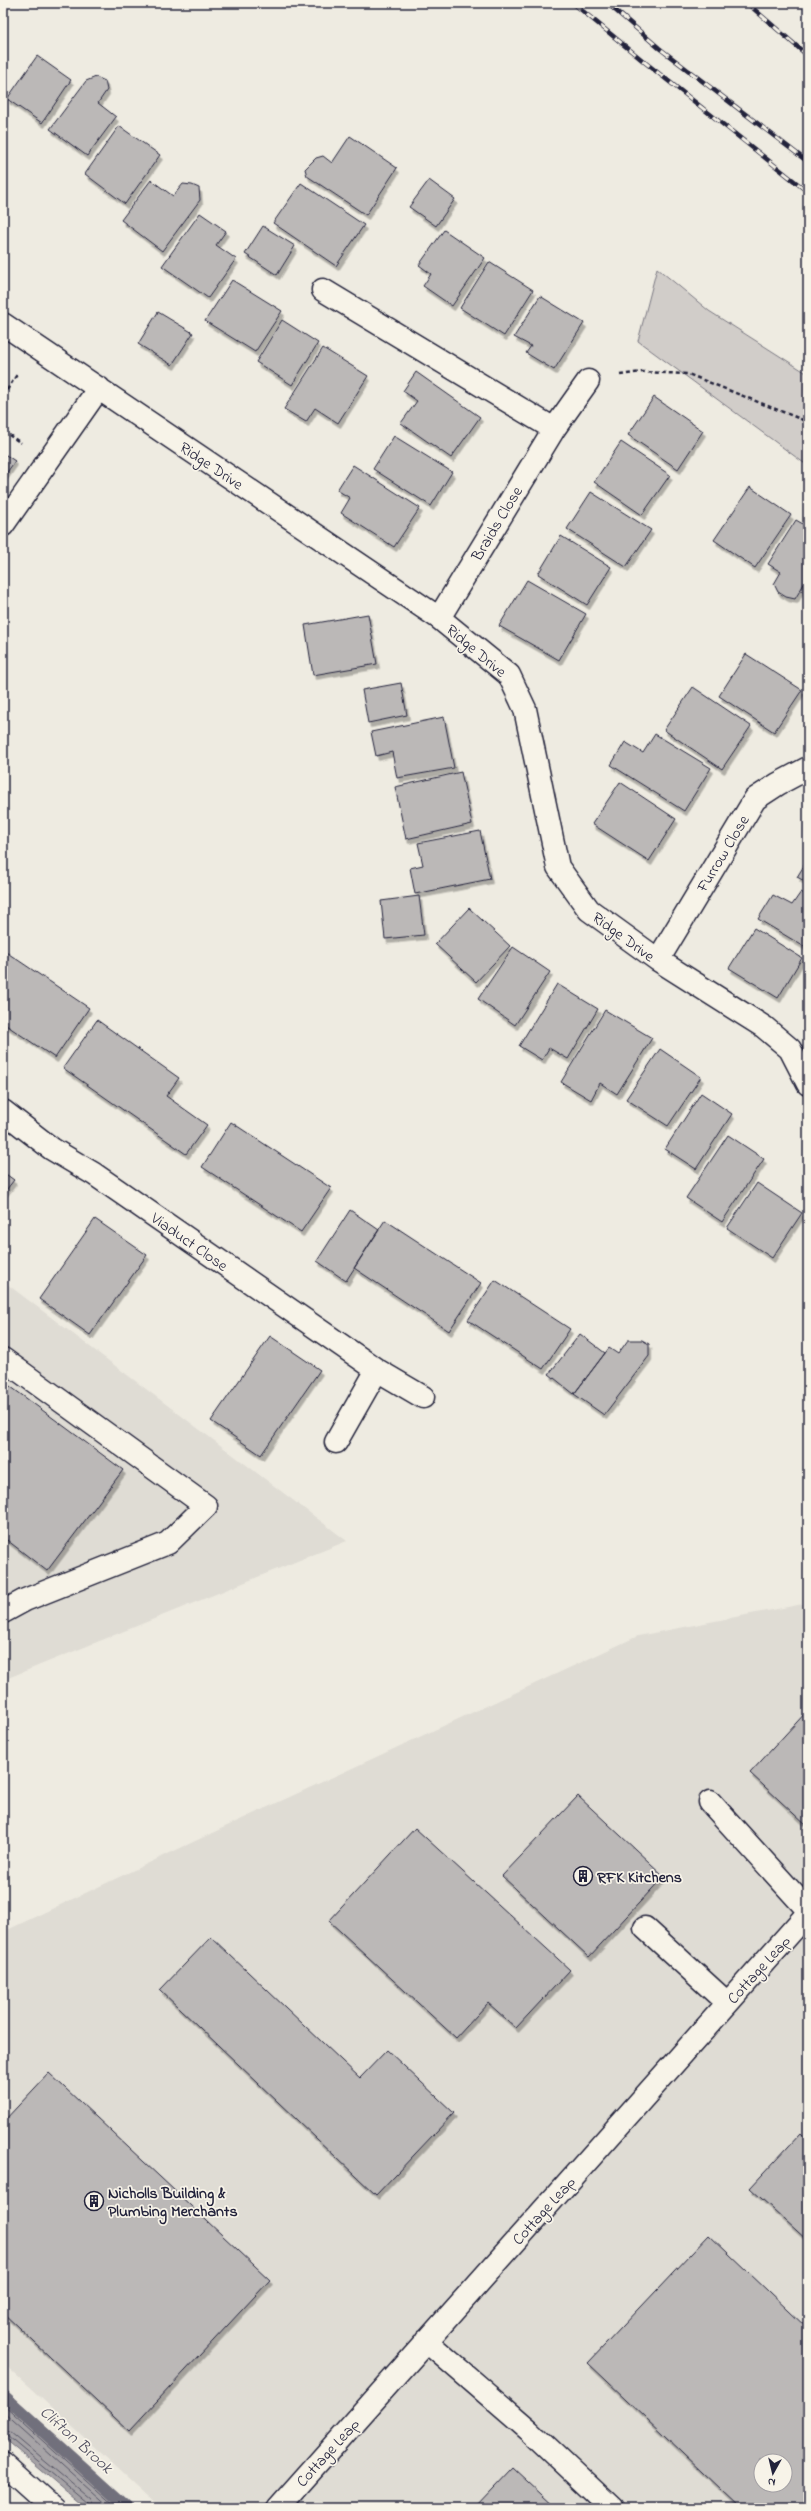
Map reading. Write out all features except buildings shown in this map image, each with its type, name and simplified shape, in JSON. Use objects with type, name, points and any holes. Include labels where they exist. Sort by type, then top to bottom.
[{"type":"street","points":[[322,290],[554,429]]},
{"type":"street","name":"Ridge Drive","points":[[3,324],[439,618],[508,675],[525,708],[558,867],[589,910],[658,960],[764,1027],[790,1050],[808,1084]]},
{"type":"street","name":"Braids Close","points":[[439,618],[554,429],[588,381]]},
{"type":"street","points":[[3,525],[99,388]]},
{"type":"street","name":"Furrow Close","points":[[658,960],[755,799],[778,784],[808,768]]},
{"type":"street","name":"Viaduct Close","points":[[3,1111],[52,1149],[94,1174],[377,1370],[423,1397]]},
{"type":"street","points":[[3,1359],[206,1506],[168,1544],[25,1600],[3,1612]]},
{"type":"street","points":[[336,1442],[377,1370]]},
{"type":"street","points":[[710,1802],[808,1910]]},
{"type":"street","name":"Cottage Leap","points":[[278,2508],[808,1913]]},
{"type":"street","points":[[645,1928],[727,2003]]},
{"type":"street","points":[[426,2341],[529,2430],[612,2508]]},
{"type":"street","points":[[3,2463],[53,2508]]},
{"type":"path","points":[[3,396],[20,370]]},
{"type":"path","points":[[588,381],[642,372],[688,374],[808,422]]},
{"type":"shaded area","points":[[657,268],[709,311],[808,374],[808,466],[638,341]]},
{"type":"shaded area","points":[[3,1281],[347,1541],[3,1680]]},
{"type":"shaded area","points":[[808,1603],[808,2508],[161,2508],[3,2363],[3,1932],[227,1826],[638,1636]]},
{"type":"water","points":[[3,2400],[123,2508],[86,2508],[3,2438]]},
{"type":"waterway","name":"Clifton Brook","points":[[3,2395],[128,2508]]},
{"type":"railway","points":[[573,3],[808,192]]},
{"type":"railway","points":[[607,3],[659,48],[808,162]]},
{"type":"railway","points":[[747,3],[808,56]]},
{"type":"place","name":"RFK Kitchens","points":[[583,1876]]},
{"type":"place","name":"Nicholls Building & Plumbing Merchants","points":[[94,2201]]}]
